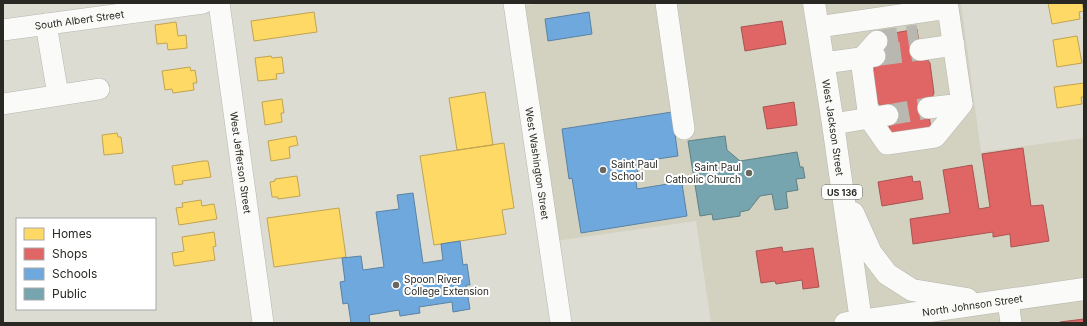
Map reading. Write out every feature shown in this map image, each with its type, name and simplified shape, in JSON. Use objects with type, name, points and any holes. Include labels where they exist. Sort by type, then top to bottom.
[{"type":"main road","name":"West Jackson Street","points":[[814,3],[833,124],[856,322]]},
{"type":"main road","points":[[840,181],[856,223],[871,253],[887,274],[912,290],[986,303]]},
{"type":"main road","name":"North Johnson Street","points":[[856,322],[1084,289]]},
{"type":"street","name":"South Albert Street","points":[[3,30],[203,3]]},
{"type":"street","name":"West Jefferson Street","points":[[219,3],[263,323]]},
{"type":"street","name":"West Washington Street","points":[[514,3],[561,323]]},
{"type":"street","points":[[666,3],[684,129]]},
{"type":"street","points":[[818,27],[948,8],[933,44],[962,104]]},
{"type":"street","points":[[46,24],[58,95]]},
{"type":"street","points":[[824,63],[873,52],[878,116],[887,144],[935,137],[962,104]]},
{"type":"street","points":[[3,104],[100,89]]},
{"type":"street","points":[[928,108],[962,104]]},
{"type":"street","points":[[833,124],[878,116]]},
{"type":"street","points":[[1008,300],[1011,323]]},
{"type":"shaded area","points":[[544,3],[961,3],[981,152],[1084,138],[1084,323],[711,323],[696,221],[549,242],[515,7]]},
{"type":"building: Homes","points":[[1048,3],[1082,3],[1084,11],[1079,12],[1080,19],[1052,24]]},
{"type":"building: Homes","points":[[314,12],[317,32],[254,41],[251,21]]},
{"type":"building: Homes","points":[[176,22],[178,36],[186,35],[187,48],[168,50],[167,43],[157,44],[155,25]]},
{"type":"building: Homes","points":[[1077,36],[1082,63],[1057,67],[1053,40]]},
{"type":"building: Homes","points":[[271,56],[272,58],[282,57],[284,73],[276,74],[277,79],[258,81],[255,58]]},
{"type":"building: Homes","points":[[190,67],[191,71],[195,70],[197,83],[193,83],[194,90],[173,93],[172,89],[165,90],[162,71]]},
{"type":"building: Homes","points":[[1084,83],[1084,97],[1081,97],[1082,104],[1057,108],[1054,87]]},
{"type":"building: Homes","points":[[485,92],[493,145],[457,150],[449,98]]},
{"type":"building: Homes","points":[[282,99],[284,113],[281,113],[282,122],[265,125],[262,102]]},
{"type":"building: Homes","points":[[117,133],[118,137],[121,137],[123,153],[104,155],[102,135]]},
{"type":"building: Homes","points":[[296,136],[298,145],[289,147],[290,158],[271,161],[268,141]]},
{"type":"building: Homes","points":[[504,143],[514,208],[502,210],[506,234],[434,245],[420,156]]},
{"type":"building: Homes","points":[[208,161],[211,177],[182,181],[183,184],[175,185],[172,166]]},
{"type":"building: Homes","points":[[297,176],[300,196],[278,199],[278,197],[272,197],[270,182],[275,181],[275,179]]},
{"type":"building: Homes","points":[[201,200],[202,206],[214,204],[217,219],[179,225],[176,208],[183,207],[182,203]]},
{"type":"building: Homes","points":[[339,208],[346,257],[274,267],[267,218]]},
{"type":"building: Homes","points":[[214,232],[216,246],[213,247],[215,260],[174,266],[172,253],[184,251],[182,237]]},
{"type":"building: Shops","points":[[782,21],[786,44],[745,51],[741,27]]},
{"type":"building: Shops","points":[[917,29],[920,50],[930,63],[934,93],[928,108],[931,129],[890,135],[888,115],[877,101],[873,72],[880,55],[877,36]]},
{"type":"building: Shops","points":[[794,102],[797,125],[767,129],[763,107]]},
{"type":"building: Shops","points":[[1023,148],[1031,206],[1043,205],[1049,241],[1011,247],[1010,234],[993,237],[993,232],[913,244],[910,219],[950,213],[943,170],[972,165],[979,209],[990,207],[982,154]]},
{"type":"building: Shops","points":[[912,176],[913,182],[920,181],[923,199],[882,206],[878,182]]},
{"type":"building: Shops","points":[[782,247],[783,252],[813,248],[819,287],[803,289],[802,280],[776,284],[775,281],[761,283],[756,251]]},
{"type":"building: Shops","points":[[1084,319],[1084,323],[1060,323],[1060,322]]},
{"type":"building: Schools","points":[[589,12],[592,34],[548,41],[545,19]]},
{"type":"building: Schools","name":"Saint Paul School","points":[[672,112],[678,156],[636,162],[639,181],[636,181],[637,189],[674,183],[674,178],[681,177],[687,216],[581,233],[572,178],[569,179],[562,129]]},
{"type":"building: Schools","points":[[413,193],[423,263],[443,260],[441,244],[460,241],[463,265],[467,264],[470,285],[466,285],[470,309],[453,312],[452,302],[419,307],[420,313],[400,316],[399,310],[369,315],[370,323],[351,323],[348,303],[343,304],[340,282],[345,281],[342,258],[361,256],[363,270],[384,267],[376,212],[399,209],[397,195]]},
{"type":"building: Public","name":"Saint Paul Catholic Church","points":[[725,136],[727,150],[740,161],[797,152],[800,167],[803,167],[805,178],[796,179],[798,190],[786,192],[788,208],[775,210],[772,194],[760,196],[749,210],[740,212],[740,216],[713,220],[712,214],[700,216],[688,141]]},
{"type":"tunnel","points":[[877,41],[918,35]]},
{"type":"tunnel","points":[[880,55],[920,50]]},
{"type":"tunnel","points":[[888,115],[928,108]]},
{"type":"place","name":"Saint Paul School","points":[[603,170]]},
{"type":"place","name":"Saint Paul Catholic Church","points":[[749,173]]},
{"type":"place","name":"Spoon River College Extension","points":[[396,285]]}]
